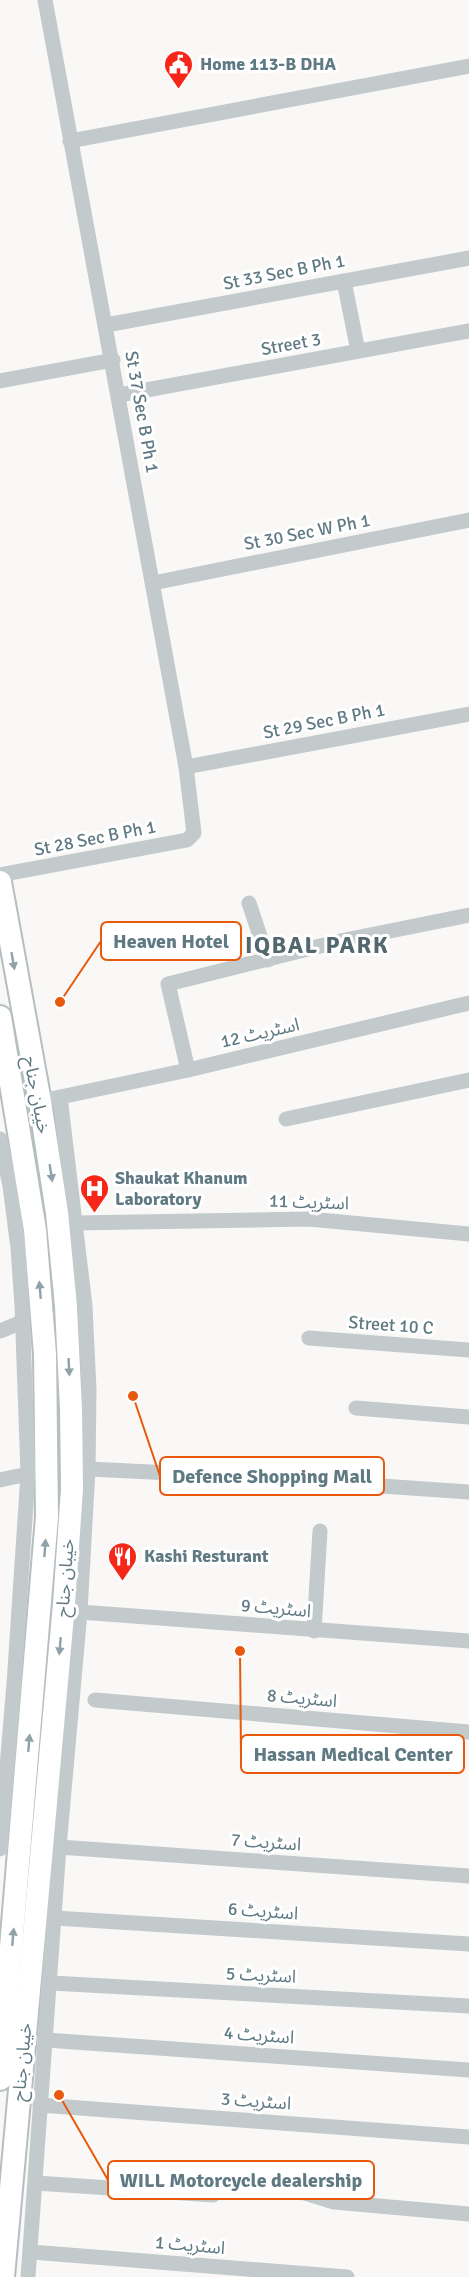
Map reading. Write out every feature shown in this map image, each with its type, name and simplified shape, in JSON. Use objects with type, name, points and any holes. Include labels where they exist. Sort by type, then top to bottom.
[{"type":"main road","name":"خیبان جناح","points":[[0,882],[50,1099],[57,1213],[66,1306],[72,1489],[64,1604],[3,2277]]},
{"type":"main road","name":"خیبان جناح","points":[[0,1017],[35,1230],[45,1354],[47,1517],[0,2079]]},
{"type":"street","name":"St 37 Sec B Ph 1","points":[[45,0],[186,767],[194,833]]},
{"type":"street","points":[[70,141],[469,66]]},
{"type":"street","name":"St 33 Sec B Ph 1","points":[[106,325],[469,258]]},
{"type":"street","points":[[344,281],[358,351]]},
{"type":"street","name":"Street 3","points":[[119,395],[469,331]]},
{"type":"street","points":[[0,381],[113,360]]},
{"type":"street","name":"St 30 Sec W Ph 1","points":[[153,583],[469,520]]},
{"type":"street","name":"St 29 Sec B Ph 1","points":[[186,767],[469,714]]},
{"type":"street","name":"St 28 Sec B Ph 1","points":[[0,875],[187,840],[194,833]]},
{"type":"street","points":[[249,903],[268,960]]},
{"type":"street","points":[[188,1070],[168,984],[340,941],[469,915]]},
{"type":"street","name":"اسٹریٹ 12","points":[[50,1099],[188,1070],[469,1003]]},
{"type":"street","points":[[286,1119],[469,1080]]},
{"type":"street","points":[[28,2277],[59,1847],[80,1612],[88,1469],[89,1389],[85,1306],[75,1222],[50,1099]]},
{"type":"street","points":[[0,1140],[5,1188],[18,1248],[28,1474],[0,1849]]},
{"type":"street","name":"اسٹریٹ 11","points":[[75,1222],[309,1219],[469,1234]]},
{"type":"street","points":[[0,1331],[22,1322]]},
{"type":"street","name":"Street 10 C","points":[[309,1338],[469,1350]]},
{"type":"street","points":[[356,1407],[469,1417]]},
{"type":"street","points":[[88,1469],[235,1476],[469,1492]]},
{"type":"street","points":[[0,1480],[28,1474]]},
{"type":"street","points":[[314,1631],[321,1531]]},
{"type":"street","name":"اسٹریٹ 9","points":[[80,1612],[469,1641]]},
{"type":"street","name":"اسٹریٹ 8","points":[[95,1700],[469,1732]]},
{"type":"street","name":"اسٹریٹ 7","points":[[59,1847],[469,1876]]},
{"type":"street","name":"اسٹریٹ 6","points":[[55,1918],[469,1944]]},
{"type":"street","name":"اسٹریٹ 5","points":[[51,1983],[469,2007]]},
{"type":"street","name":"اسٹریٹ 4","points":[[46,2040],[469,2070]]},
{"type":"street","name":"اسٹریٹ 3","points":[[40,2105],[469,2137]]},
{"type":"street","points":[[36,2183],[213,2195],[228,2185],[305,2193],[334,2202],[469,2214]]},
{"type":"street","name":"اسٹریٹ 1","points":[[31,2252],[347,2277]]},
{"type":"place","name":"Home 113-B DHA","points":[[179,90]]},
{"type":"place","name":"Heaven Hotel","points":[[60,1002]]},
{"type":"place","name":"Shaukat Khanum Laboratory","points":[[94,1214]]},
{"type":"place","name":"Defence Shopping Mall","points":[[133,1396]]},
{"type":"place","name":"Kashi Resturant","points":[[123,1582]]},
{"type":"place","name":"Hassan Medical Center","points":[[240,1651]]},
{"type":"place","name":"WILL Motorcycle dealership","points":[[59,2095]]},
{"type":"district","name":"IQBAL PARK","points":[[317,945]]}]
